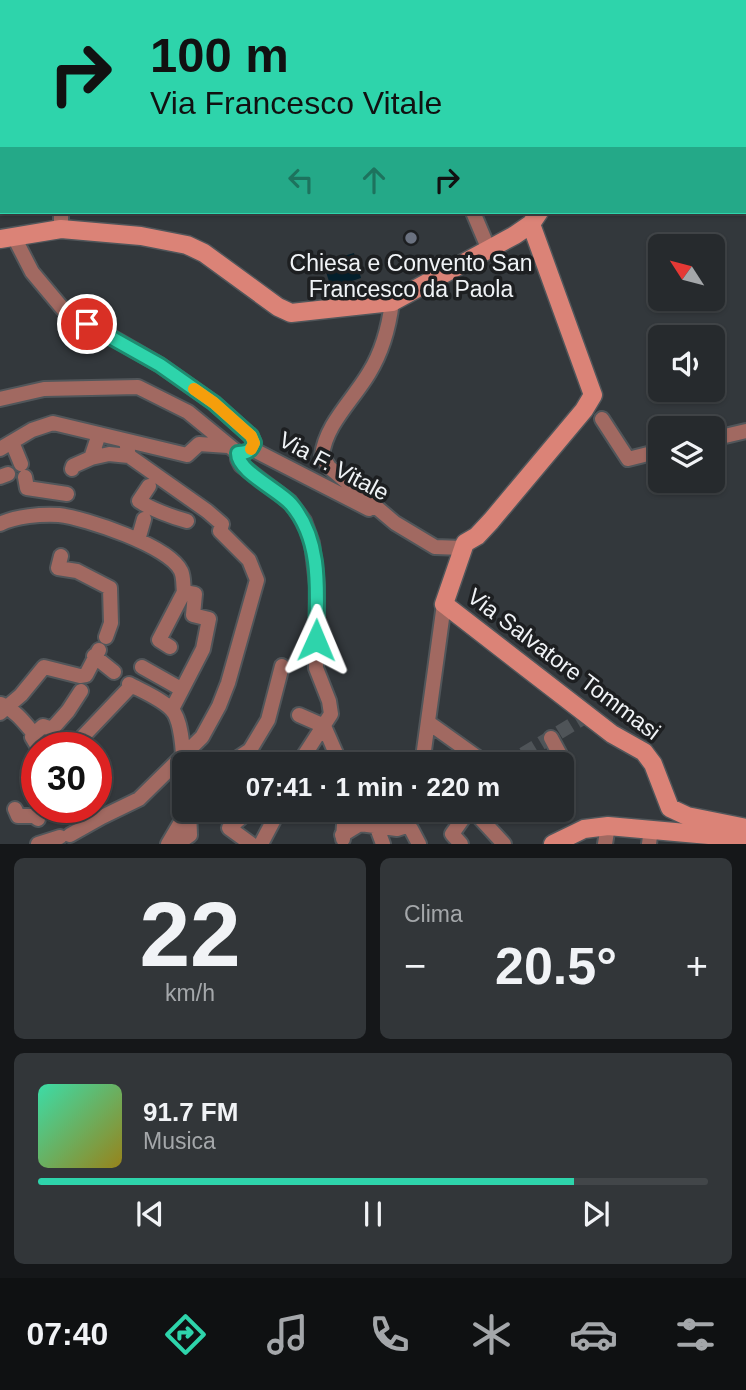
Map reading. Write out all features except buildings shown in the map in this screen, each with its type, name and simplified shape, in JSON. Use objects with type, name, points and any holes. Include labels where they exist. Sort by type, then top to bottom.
[{"type":"street","points":[[474,214],[489,250]]},
{"type":"street","points":[[72,469],[73,466],[92,458],[128,449],[187,455],[199,444],[239,449],[254,443],[251,436],[214,403],[160,365],[63,309],[7,238],[61,220],[187,244],[204,253],[278,307],[291,313],[392,302],[489,250],[535,218],[593,395],[584,410],[491,521],[477,536],[465,543],[444,604],[424,752]]},
{"type":"street","points":[[392,302],[390,323],[370,371],[323,441],[322,457],[329,467],[395,523],[435,547],[463,548]]},
{"type":"street","points":[[0,399],[44,389],[138,387],[188,412],[239,449],[241,465],[290,502],[304,521],[312,543],[317,585],[316,668],[329,701],[331,714],[307,752]]},
{"type":"street","points":[[602,419],[628,458],[648,454]]},
{"type":"street","points":[[65,516],[67,491],[27,488],[23,470],[6,445],[32,430],[53,423],[99,434],[128,449],[222,524],[220,531],[249,559],[255,572],[255,592],[228,684],[202,737],[185,752]]},
{"type":"street","points":[[725,436],[746,431]]},
{"type":"street","points":[[92,458],[99,434]]},
{"type":"street","name":"Via F. Vitale","points":[[239,449],[395,523]]},
{"type":"street","points":[[148,514],[139,501],[149,486]]},
{"type":"street","points":[[138,540],[148,514],[158,509],[187,520]]},
{"type":"street","points":[[0,524],[21,518],[65,516],[160,550],[177,564],[182,572],[184,592],[164,643]]},
{"type":"street","points":[[3,708],[21,695],[44,667],[80,676],[86,675],[111,623],[110,588],[77,571],[58,568],[61,556]]},
{"type":"street","points":[[172,709],[203,649],[209,619],[193,615],[195,594],[184,592]]},
{"type":"street","name":"Via Salvatore Tommasi","points":[[444,604],[612,734],[644,752],[653,764],[670,807],[687,816],[746,828]]},
{"type":"street","points":[[100,648],[114,672]]},
{"type":"street","points":[[247,752],[268,720],[282,666]]},
{"type":"street","points":[[142,667],[181,688]]},
{"type":"street","points":[[87,732],[130,685],[172,709],[179,723],[183,752]]},
{"type":"street","points":[[40,732],[43,726],[52,729],[61,720],[81,691]]},
{"type":"street","points":[[3,708],[16,712],[30,732]]},
{"type":"street","points":[[299,715],[324,726],[335,752]]},
{"type":"street","points":[[429,723],[470,752]]},
{"type":"street","points":[[551,738],[558,752]]},
{"type":"street","points":[[38,844],[65,836],[139,799],[172,765]]},
{"type":"street","points":[[15,810],[18,816],[21,816]]},
{"type":"street","points":[[168,844],[182,822]]},
{"type":"street","points":[[177,844],[190,835],[189,822]]},
{"type":"street","points":[[236,822],[229,828],[251,844]]},
{"type":"street","points":[[261,844],[273,822]]},
{"type":"street","points":[[410,822],[419,844]]},
{"type":"street","points":[[456,839],[468,822]]},
{"type":"street","points":[[482,822],[504,844]]},
{"type":"street","points":[[343,839],[360,824],[397,829],[409,825]]},
{"type":"street","points":[[376,825],[383,844]]},
{"type":"street","points":[[553,844],[584,829],[607,835],[746,838]]},
{"type":"water","points":[[354,253],[361,278],[331,288],[323,262]]},
{"type":"tunnel","points":[[527,752],[588,715]]},
{"type":"slow traffic","points":[[194,389],[251,436],[254,443],[251,449]]},
{"type":"place","name":"Chiesa e Convento San Francesco da Paola","points":[[411,238]]},
{"type":"route","points":[[87,324],[160,365],[214,403],[251,436],[254,443],[252,449],[247,453],[238,453],[241,465],[290,502],[304,521],[312,543],[317,585],[316,640]]}]
